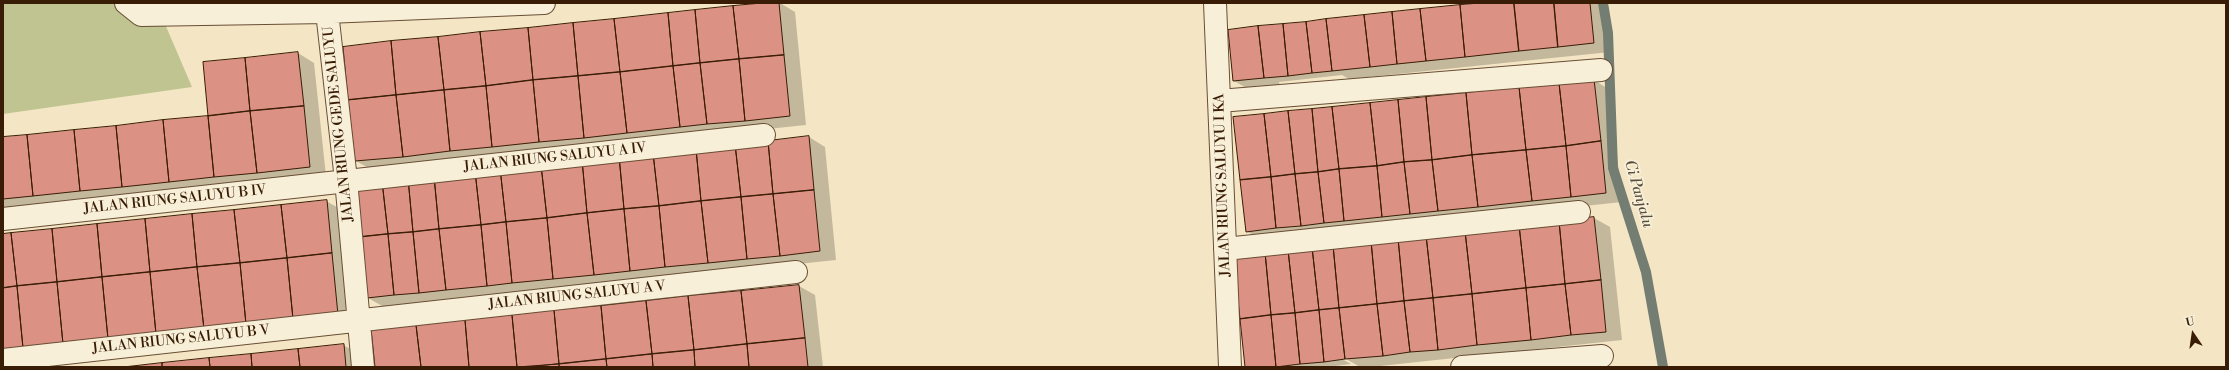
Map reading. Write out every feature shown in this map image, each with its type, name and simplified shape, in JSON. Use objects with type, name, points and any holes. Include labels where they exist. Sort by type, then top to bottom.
[{"type":"street","name":"JALAN RIUNG GEDE SALUYU","points":[[126,3],[141,14],[274,8],[326,8],[346,180],[363,367]]},
{"type":"street","points":[[326,8],[544,3]]},
{"type":"street","name":"JALAN RIUNG SALUYU I KA","points":[[1216,3],[1230,367]]},
{"type":"street","points":[[1219,101],[1601,70]]},
{"type":"street","name":"JALAN RIUNG SALUYU A IV","points":[[346,180],[764,135]]},
{"type":"street","name":"JALAN RIUNG SALUYU B IV","points":[[3,219],[346,180]]},
{"type":"street","points":[[1225,249],[1579,212]]},
{"type":"street","name":"JALAN RIUNG SALUYU A V","points":[[358,321],[796,272]]},
{"type":"street","name":"JALAN RIUNG SALUYU B V","points":[[3,360],[358,321]]},
{"type":"street","points":[[1462,367],[1602,356]]},
{"type":"green space","points":[[3,3],[156,3],[192,87],[3,114]]},
{"type":"building","points":[[779,3],[784,55],[739,59],[733,6]]},
{"type":"building","points":[[1480,3],[1514,3],[1519,51],[1465,57],[1460,5]]},
{"type":"building","points":[[1514,3],[1554,3],[1558,47],[1519,51]]},
{"type":"building","points":[[1554,3],[1590,3],[1594,43],[1558,47]]},
{"type":"building","points":[[1460,5],[1465,57],[1426,61],[1420,9]]},
{"type":"building","points":[[733,6],[739,59],[700,63],[695,10]]},
{"type":"building","points":[[1420,9],[1426,61],[1397,64],[1392,12]]},
{"type":"building","points":[[695,10],[700,63],[673,66],[668,13]]},
{"type":"building","points":[[1392,12],[1397,64],[1370,67],[1364,15]]},
{"type":"building","points":[[668,13],[673,66],[620,72],[614,19]]},
{"type":"building","points":[[1364,15],[1370,67],[1332,71],[1326,19]]},
{"type":"building","points":[[614,19],[620,72],[578,76],[573,23]]},
{"type":"building","points":[[1326,19],[1332,71],[1312,73],[1306,22]]},
{"type":"building","points":[[1306,22],[1312,73],[1288,76],[1283,24]]},
{"type":"building","points":[[573,23],[578,76],[533,80],[528,28]]},
{"type":"building","points":[[1283,24],[1288,76],[1264,78],[1258,26]]},
{"type":"building","points":[[1258,26],[1264,78],[1233,81],[1228,30]]},
{"type":"building","points":[[528,28],[533,80],[486,86],[480,32]]},
{"type":"building","points":[[480,32],[486,86],[444,90],[438,37]]},
{"type":"building","points":[[438,37],[444,90],[396,95],[391,41]]},
{"type":"building","points":[[391,41],[396,95],[348,100],[343,47]]},
{"type":"building","points":[[298,52],[304,106],[250,111],[245,58]]},
{"type":"building","points":[[784,55],[790,116],[745,121],[739,59]]},
{"type":"building","points":[[245,58],[250,111],[208,116],[203,62]]},
{"type":"building","points":[[739,59],[745,121],[707,124],[700,63]]},
{"type":"building","points":[[700,63],[707,124],[680,127],[673,66]]},
{"type":"building","points":[[673,66],[680,127],[627,133],[620,72]]},
{"type":"building","points":[[620,72],[627,133],[584,138],[578,76]]},
{"type":"building","points":[[578,76],[584,138],[539,142],[533,80]]},
{"type":"building","points":[[1594,79],[1601,141],[1566,146],[1559,83]]},
{"type":"building","points":[[533,80],[539,142],[492,147],[486,86]]},
{"type":"building","points":[[1559,83],[1566,146],[1526,150],[1519,87]]},
{"type":"building","points":[[486,86],[492,147],[450,151],[444,90]]},
{"type":"building","points":[[1519,87],[1526,150],[1472,155],[1466,93]]},
{"type":"building","points":[[444,90],[450,151],[403,157],[396,95]]},
{"type":"building","points":[[1466,93],[1472,155],[1432,160],[1426,97]]},
{"type":"building","points":[[396,95],[403,157],[355,161],[348,100]]},
{"type":"building","points":[[1426,97],[1432,160],[1404,162],[1398,100]]},
{"type":"building","points":[[1398,100],[1404,162],[1377,166],[1370,103]]},
{"type":"building","points":[[1370,103],[1377,166],[1339,169],[1332,107]]},
{"type":"building","points":[[304,106],[310,167],[257,173],[250,111]]},
{"type":"building","points":[[1332,107],[1339,169],[1318,172],[1312,109]]},
{"type":"building","points":[[1312,109],[1318,172],[1295,174],[1288,111]]},
{"type":"building","points":[[250,111],[257,173],[214,177],[208,116]]},
{"type":"building","points":[[1288,111],[1295,174],[1271,177],[1264,114]]},
{"type":"building","points":[[1264,114],[1271,177],[1240,180],[1233,117]]},
{"type":"building","points":[[208,116],[214,177],[169,182],[163,120]]},
{"type":"building","points":[[163,120],[169,182],[122,187],[116,126]]},
{"type":"building","points":[[116,126],[122,187],[80,191],[74,130]]},
{"type":"building","points":[[74,130],[80,191],[33,196],[27,135]]},
{"type":"building","points":[[27,135],[33,196],[3,199],[3,137]]},
{"type":"building","points":[[809,136],[814,190],[773,194],[768,141]]},
{"type":"building","points":[[768,141],[773,194],[741,197],[735,144]]},
{"type":"building","points":[[1601,141],[1606,193],[1571,197],[1566,146]]},
{"type":"building","points":[[735,144],[741,197],[701,201],[696,149]]},
{"type":"building","points":[[1566,146],[1571,197],[1532,201],[1526,150]]},
{"type":"building","points":[[696,149],[701,201],[659,206],[653,153]]},
{"type":"building","points":[[1526,150],[1532,201],[1478,207],[1472,155]]},
{"type":"building","points":[[653,153],[659,206],[624,209],[619,156]]},
{"type":"building","points":[[1472,155],[1478,207],[1438,211],[1432,160]]},
{"type":"building","points":[[619,156],[624,209],[587,213],[582,160]]},
{"type":"building","points":[[582,160],[587,213],[547,218],[541,165]]},
{"type":"building","points":[[1432,160],[1438,211],[1410,214],[1404,162]]},
{"type":"building","points":[[1404,162],[1410,214],[1382,217],[1377,166]]},
{"type":"building","points":[[541,165],[547,218],[506,222],[500,168]]},
{"type":"building","points":[[1377,166],[1382,217],[1344,221],[1339,169]]},
{"type":"building","points":[[500,168],[506,222],[481,225],[475,171]]},
{"type":"building","points":[[1339,169],[1344,221],[1324,223],[1318,172]]},
{"type":"building","points":[[475,171],[481,225],[439,229],[434,176]]},
{"type":"building","points":[[1318,172],[1324,223],[1301,226],[1295,174]]},
{"type":"building","points":[[1295,174],[1301,226],[1276,228],[1271,177]]},
{"type":"building","points":[[434,176],[439,229],[413,232],[408,178]]},
{"type":"building","points":[[1271,177],[1276,228],[1246,232],[1240,180]]},
{"type":"building","points":[[408,178],[413,232],[388,234],[382,181]]},
{"type":"building","points":[[382,181],[388,234],[360,237],[355,184]]},
{"type":"building","points":[[814,190],[820,251],[780,256],[773,194]]},
{"type":"building","points":[[773,194],[780,256],[747,259],[741,197]]},
{"type":"building","points":[[741,197],[747,259],[708,263],[701,201]]},
{"type":"building","points":[[327,200],[332,253],[287,258],[281,205]]},
{"type":"building","points":[[701,201],[708,263],[665,267],[659,206]]},
{"type":"building","points":[[281,205],[287,258],[240,263],[234,210]]},
{"type":"building","points":[[659,206],[665,267],[630,271],[624,209]]},
{"type":"building","points":[[624,209],[630,271],[594,275],[587,213]]},
{"type":"building","points":[[234,210],[240,263],[197,267],[192,214]]},
{"type":"building","points":[[587,213],[594,275],[553,279],[547,218]]},
{"type":"building","points":[[192,214],[197,267],[150,272],[145,219]]},
{"type":"building","points":[[1594,217],[1601,280],[1565,284],[1559,221]]},
{"type":"building","points":[[547,218],[553,279],[512,283],[506,222]]},
{"type":"building","points":[[145,219],[150,272],[102,277],[97,224]]},
{"type":"building","points":[[1559,221],[1565,284],[1526,288],[1519,225]]},
{"type":"building","points":[[506,222],[512,283],[487,286],[481,225]]},
{"type":"building","points":[[97,224],[102,277],[57,282],[52,229]]},
{"type":"building","points":[[481,225],[487,286],[446,290],[439,229]]},
{"type":"building","points":[[1519,225],[1526,288],[1472,294],[1465,231]]},
{"type":"building","points":[[52,229],[57,282],[17,286],[11,233]]},
{"type":"building","points":[[439,229],[446,290],[419,293],[413,232]]},
{"type":"building","points":[[1465,231],[1472,294],[1433,298],[1426,235]]},
{"type":"building","points":[[413,232],[419,293],[394,295],[388,234]]},
{"type":"building","points":[[11,233],[17,286],[3,288],[3,234]]},
{"type":"building","points":[[388,234],[394,295],[367,298],[360,237]]},
{"type":"building","points":[[1426,235],[1433,298],[1404,301],[1398,238]]},
{"type":"building","points":[[1398,238],[1404,301],[1377,304],[1371,241]]},
{"type":"building","points":[[1371,241],[1377,304],[1339,308],[1333,245]]},
{"type":"building","points":[[1333,245],[1339,308],[1319,310],[1312,247]]},
{"type":"building","points":[[1312,247],[1319,310],[1295,313],[1288,250]]},
{"type":"building","points":[[1288,250],[1295,313],[1271,315],[1265,252]]},
{"type":"building","points":[[1265,252],[1271,315],[1240,319],[1233,256]]},
{"type":"building","points":[[332,253],[338,315],[293,319],[287,258]]},
{"type":"building","points":[[287,258],[293,319],[246,324],[240,263]]},
{"type":"building","points":[[240,263],[246,324],[204,329],[197,267]]},
{"type":"building","points":[[197,267],[204,329],[156,334],[150,272]]},
{"type":"building","points":[[150,272],[156,334],[108,339],[102,277]]},
{"type":"building","points":[[102,277],[108,339],[63,344],[57,282]]},
{"type":"building","points":[[1601,280],[1606,332],[1571,335],[1565,284]]},
{"type":"building","points":[[57,282],[63,344],[23,348],[17,286]]},
{"type":"building","points":[[1565,284],[1571,335],[1531,340],[1526,288]]},
{"type":"building","points":[[799,285],[805,338],[747,344],[741,291]]},
{"type":"building","points":[[17,286],[23,348],[3,350],[3,288]]},
{"type":"building","points":[[1526,288],[1531,340],[1477,345],[1472,294]]},
{"type":"building","points":[[741,291],[747,344],[694,350],[688,296]]},
{"type":"building","points":[[1472,294],[1477,345],[1438,350],[1433,298]]},
{"type":"building","points":[[688,296],[694,350],[652,354],[646,301]]},
{"type":"building","points":[[1433,298],[1438,350],[1410,352],[1404,301]]},
{"type":"building","points":[[646,301],[652,354],[606,359],[601,306]]},
{"type":"building","points":[[1404,301],[1410,352],[1383,356],[1377,304]]},
{"type":"building","points":[[1377,304],[1383,356],[1345,359],[1339,308]]},
{"type":"building","points":[[601,306],[606,359],[559,364],[554,310]]},
{"type":"building","points":[[1339,308],[1345,359],[1324,362],[1319,310]]},
{"type":"building","points":[[554,310],[559,364],[517,367],[512,315]]},
{"type":"building","points":[[1319,310],[1324,362],[1300,364],[1295,313]]},
{"type":"building","points":[[1295,313],[1300,364],[1276,367],[1271,315]]},
{"type":"building","points":[[512,315],[517,367],[469,367],[465,320]]},
{"type":"building","points":[[1271,315],[1276,367],[1245,367],[1240,319]]},
{"type":"building","points":[[465,320],[469,367],[421,367],[416,325]]},
{"type":"building","points":[[416,325],[421,367],[375,367],[371,329]]},
{"type":"building","points":[[805,338],[808,367],[749,367],[747,344]]},
{"type":"building","points":[[344,344],[346,367],[300,367],[298,349]]},
{"type":"building","points":[[747,344],[749,367],[695,367],[694,350]]},
{"type":"building","points":[[298,349],[300,367],[252,367],[251,354]]},
{"type":"building","points":[[694,350],[695,367],[653,367],[652,354]]},
{"type":"building","points":[[251,354],[252,367],[210,367],[209,358]]},
{"type":"building","points":[[652,354],[653,367],[607,367],[606,359]]},
{"type":"building","points":[[209,358],[210,367],[162,367],[162,363]]},
{"type":"building","points":[[606,359],[607,367],[559,367],[559,364]]},
{"type":"building","points":[[162,363],[162,367],[124,367]]},
{"type":"building","points":[[559,364],[559,367],[528,367]]},
{"type":"waterway","name":"Ci Panjalu","points":[[1603,3],[1608,33],[1613,168],[1646,272],[1663,367]]}]
